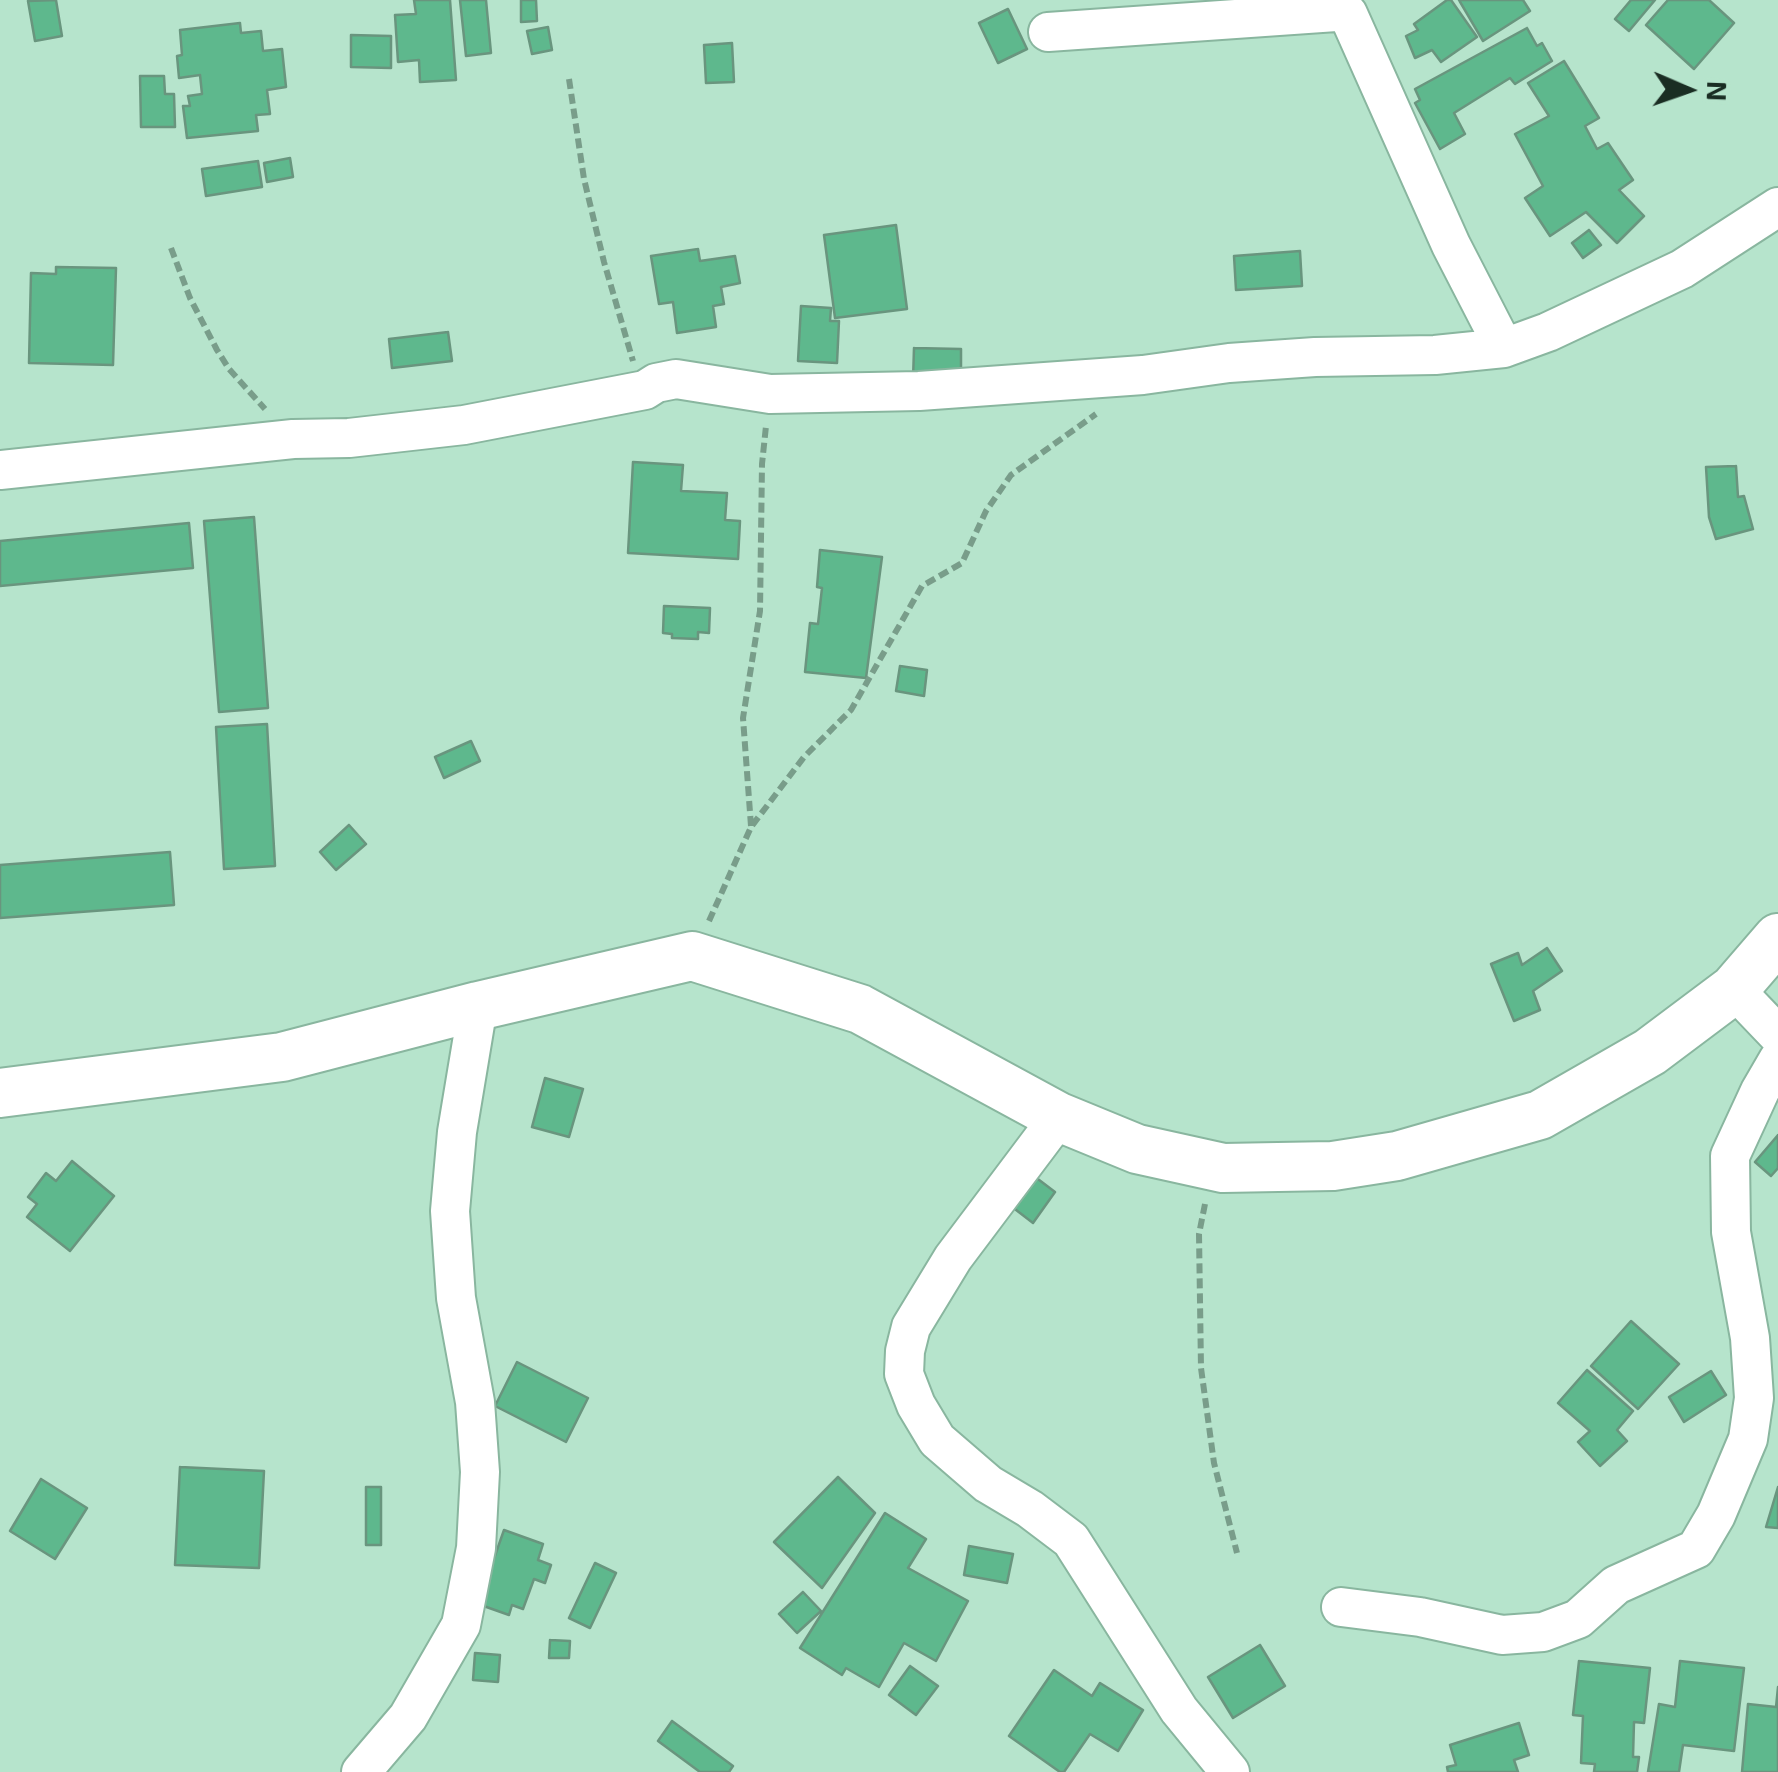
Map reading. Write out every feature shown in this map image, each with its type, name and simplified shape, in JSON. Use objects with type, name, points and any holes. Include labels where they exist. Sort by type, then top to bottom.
[{"type":"street","points":[[1048,32],[1348,14],[1451,245],[1504,348]]},
{"type":"street","points":[[0,470],[464,425],[644,390],[676,379],[770,394],[1034,384],[1229,363],[1435,355],[1504,348],[1548,332],[1682,269],[1778,206]]},
{"type":"street","points":[[0,1093],[282,1057],[692,956],[860,1009],[1058,1116],[1137,1149],[1224,1168],[1333,1166],[1397,1156],[1540,1115],[1650,1052],[1734,989],[1778,938]]},
{"type":"street","points":[[1734,989],[1778,1035]]},
{"type":"street","points":[[361,1772],[408,1717],[462,1625],[476,1548],[480,1472],[476,1402],[456,1298],[450,1212],[457,1132],[478,1006]]},
{"type":"street","points":[[1341,1607],[1420,1617],[1502,1635],[1543,1632],[1578,1619],[1616,1586],[1696,1549],[1716,1515],[1748,1439],[1754,1398],[1750,1338],[1731,1232],[1730,1156],[1778,1060]]},
{"type":"street","points":[[1058,1116],[953,1258],[910,1327],[904,1374],[916,1405],[937,1440],[988,1484],[1071,1540],[1179,1710],[1230,1772]]},
{"type":"path","points":[[569,79],[584,179],[630,352],[644,390]]},
{"type":"path","points":[[171,248],[190,298],[229,369],[292,439]]},
{"type":"path","points":[[692,956],[750,828],[791,771],[851,710],[922,586],[962,563],[986,511],[1010,476],[1082,426],[1144,375]]},
{"type":"path","points":[[750,828],[742,718],[760,611],[762,464],[770,394]]},
{"type":"path","points":[[1224,1168],[1209,1191],[1202,1213],[1200,1368],[1214,1462],[1237,1553]]},
{"type":"building","points":[[56,0],[62,36],[35,41],[28,1]]},
{"type":"building","points":[[414,0],[450,0],[456,80],[420,82],[419,60],[398,62],[395,15],[416,14]]},
{"type":"building","points":[[460,0],[486,0],[491,53],[466,56]]},
{"type":"building","points":[[521,0],[536,0],[537,21],[521,22]]},
{"type":"building","points":[[1451,0],[1477,37],[1441,62],[1432,50],[1415,58],[1406,36],[1418,30],[1414,24]]},
{"type":"building","points":[[1459,0],[1523,0],[1530,11],[1483,41]]},
{"type":"building","points":[[1631,0],[1655,0],[1629,31],[1615,19]]},
{"type":"building","points":[[1668,0],[1709,0],[1734,23],[1694,69],[1646,25]]},
{"type":"building","points":[[1008,9],[1027,49],[998,63],[979,23]]},
{"type":"building","points":[[240,23],[241,33],[261,31],[263,51],[282,49],[286,87],[267,90],[270,114],[256,115],[258,131],[187,138],[183,106],[190,106],[188,96],[202,94],[200,75],[179,78],[180,30]]},
{"type":"building","points":[[548,27],[552,50],[532,54],[527,31]]},
{"type":"building","points":[[1527,28],[1552,61],[1515,84],[1510,78],[1454,113],[1465,134],[1440,149],[1415,103],[1420,100],[1415,89]]},
{"type":"building","points":[[351,35],[391,36],[391,68],[351,67]]},
{"type":"building","points":[[732,43],[734,82],[706,83],[704,45]]},
{"type":"building","points":[[1564,61],[1599,118],[1585,126],[1597,149],[1608,143],[1633,180],[1619,190],[1644,216],[1617,243],[1586,212],[1550,236],[1525,198],[1543,186],[1515,134],[1549,116],[1528,83]]},
{"type":"building","points":[[140,76],[164,76],[165,94],[174,94],[175,127],[141,127]]},
{"type":"building","points":[[290,158],[293,177],[267,182],[264,163]]},
{"type":"building","points":[[258,161],[262,187],[206,196],[202,169]]},
{"type":"building","points":[[896,225],[907,309],[835,318],[824,235]]},
{"type":"building","points":[[1589,230],[1601,245],[1583,258],[1572,243]]},
{"type":"building","points":[[698,249],[700,261],[735,256],[740,283],[721,287],[724,304],[713,306],[716,327],[677,333],[673,302],[659,304],[651,256]]},
{"type":"building","points":[[1300,251],[1302,286],[1236,290],[1234,256]]},
{"type":"building","points":[[56,267],[116,268],[113,365],[29,363],[31,273],[56,274]]},
{"type":"building","points":[[801,306],[831,308],[830,321],[839,321],[837,363],[798,361]]},
{"type":"building","points":[[448,332],[452,361],[392,368],[389,339]]},
{"type":"building","points":[[914,348],[961,349],[961,381],[913,380]]},
{"type":"building","points":[[633,462],[683,465],[681,491],[727,493],[725,520],[740,521],[738,559],[628,553]]},
{"type":"building","points":[[1736,466],[1738,497],[1744,496],[1753,529],[1716,539],[1709,517],[1706,467]]},
{"type":"building","points":[[254,517],[268,708],[219,712],[204,521]]},
{"type":"building","points":[[189,523],[193,568],[0,586],[0,541]]},
{"type":"building","points":[[820,550],[882,557],[866,678],[805,672],[810,623],[818,624],[822,588],[817,587]]},
{"type":"building","points":[[664,606],[710,608],[709,633],[698,632],[698,639],[672,638],[672,634],[663,633]]},
{"type":"building","points":[[900,666],[927,670],[924,696],[896,691]]},
{"type":"building","points":[[267,724],[275,866],[224,869],[216,727]]},
{"type":"building","points":[[471,741],[480,761],[444,778],[435,757]]},
{"type":"building","points":[[349,825],[366,844],[336,870],[320,852]]},
{"type":"building","points":[[170,852],[174,905],[0,918],[0,865]]},
{"type":"building","points":[[1547,948],[1562,971],[1533,991],[1540,1010],[1514,1021],[1491,964],[1518,953],[1522,965]]},
{"type":"building","points":[[545,1078],[583,1089],[569,1137],[532,1127]]},
{"type":"building","points":[[1778,1135],[1778,1168],[1771,1176],[1755,1162]]},
{"type":"building","points":[[72,1161],[114,1196],[70,1251],[27,1217],[37,1204],[28,1197],[46,1173],[56,1181]]},
{"type":"building","points":[[1030,1173],[1055,1192],[1033,1223],[1007,1203]]},
{"type":"building","points":[[1631,1321],[1679,1364],[1638,1409],[1591,1366]]},
{"type":"building","points":[[517,1362],[588,1398],[566,1442],[495,1406]]},
{"type":"building","points":[[1587,1370],[1633,1411],[1617,1430],[1627,1441],[1600,1466],[1578,1442],[1590,1431],[1558,1403]]},
{"type":"building","points":[[1711,1371],[1726,1395],[1684,1422],[1669,1397]]},
{"type":"building","points":[[180,1467],[264,1471],[259,1568],[175,1565]]},
{"type":"building","points":[[838,1477],[875,1513],[822,1588],[774,1542]]},
{"type":"building","points":[[41,1479],[87,1508],[55,1559],[10,1531]]},
{"type":"building","points":[[366,1487],[381,1487],[381,1545],[366,1545]]},
{"type":"building","points":[[1778,1487],[1778,1528],[1766,1527]]},
{"type":"building","points":[[885,1513],[926,1539],[908,1568],[968,1601],[936,1661],[904,1643],[879,1687],[846,1668],[842,1675],[800,1648]]},
{"type":"building","points":[[504,1530],[543,1544],[538,1560],[551,1565],[545,1583],[534,1579],[523,1609],[512,1605],[509,1615],[478,1604]]},
{"type":"building","points":[[969,1546],[1013,1554],[1007,1583],[964,1575]]},
{"type":"building","points":[[595,1563],[616,1573],[590,1628],[569,1618]]},
{"type":"building","points":[[803,1592],[821,1611],[797,1633],[779,1614]]},
{"type":"building","points":[[550,1640],[570,1641],[569,1658],[549,1658]]},
{"type":"building","points":[[1260,1645],[1285,1686],[1233,1718],[1208,1677]]},
{"type":"building","points":[[475,1653],[500,1655],[498,1682],[473,1680]]},
{"type":"building","points":[[1579,1661],[1650,1668],[1644,1723],[1634,1722],[1633,1757],[1639,1757],[1637,1772],[1594,1772],[1595,1764],[1581,1763],[1583,1716],[1573,1715]]},
{"type":"building","points":[[1680,1661],[1744,1668],[1734,1751],[1683,1745],[1679,1772],[1648,1772],[1659,1704],[1675,1707]]},
{"type":"building","points":[[910,1666],[938,1686],[916,1715],[889,1695]]},
{"type":"building","points":[[1054,1670],[1092,1696],[1100,1683],[1143,1710],[1118,1751],[1090,1734],[1064,1772],[1060,1772],[1009,1736]]},
{"type":"building","points":[[1778,1687],[1778,1772],[1742,1772],[1748,1704],[1776,1707]]},
{"type":"building","points":[[672,1721],[733,1766],[729,1772],[700,1772],[658,1741]]},
{"type":"building","points":[[1519,1723],[1529,1755],[1514,1760],[1518,1772],[1448,1772],[1447,1767],[1456,1765],[1450,1745]]}]
